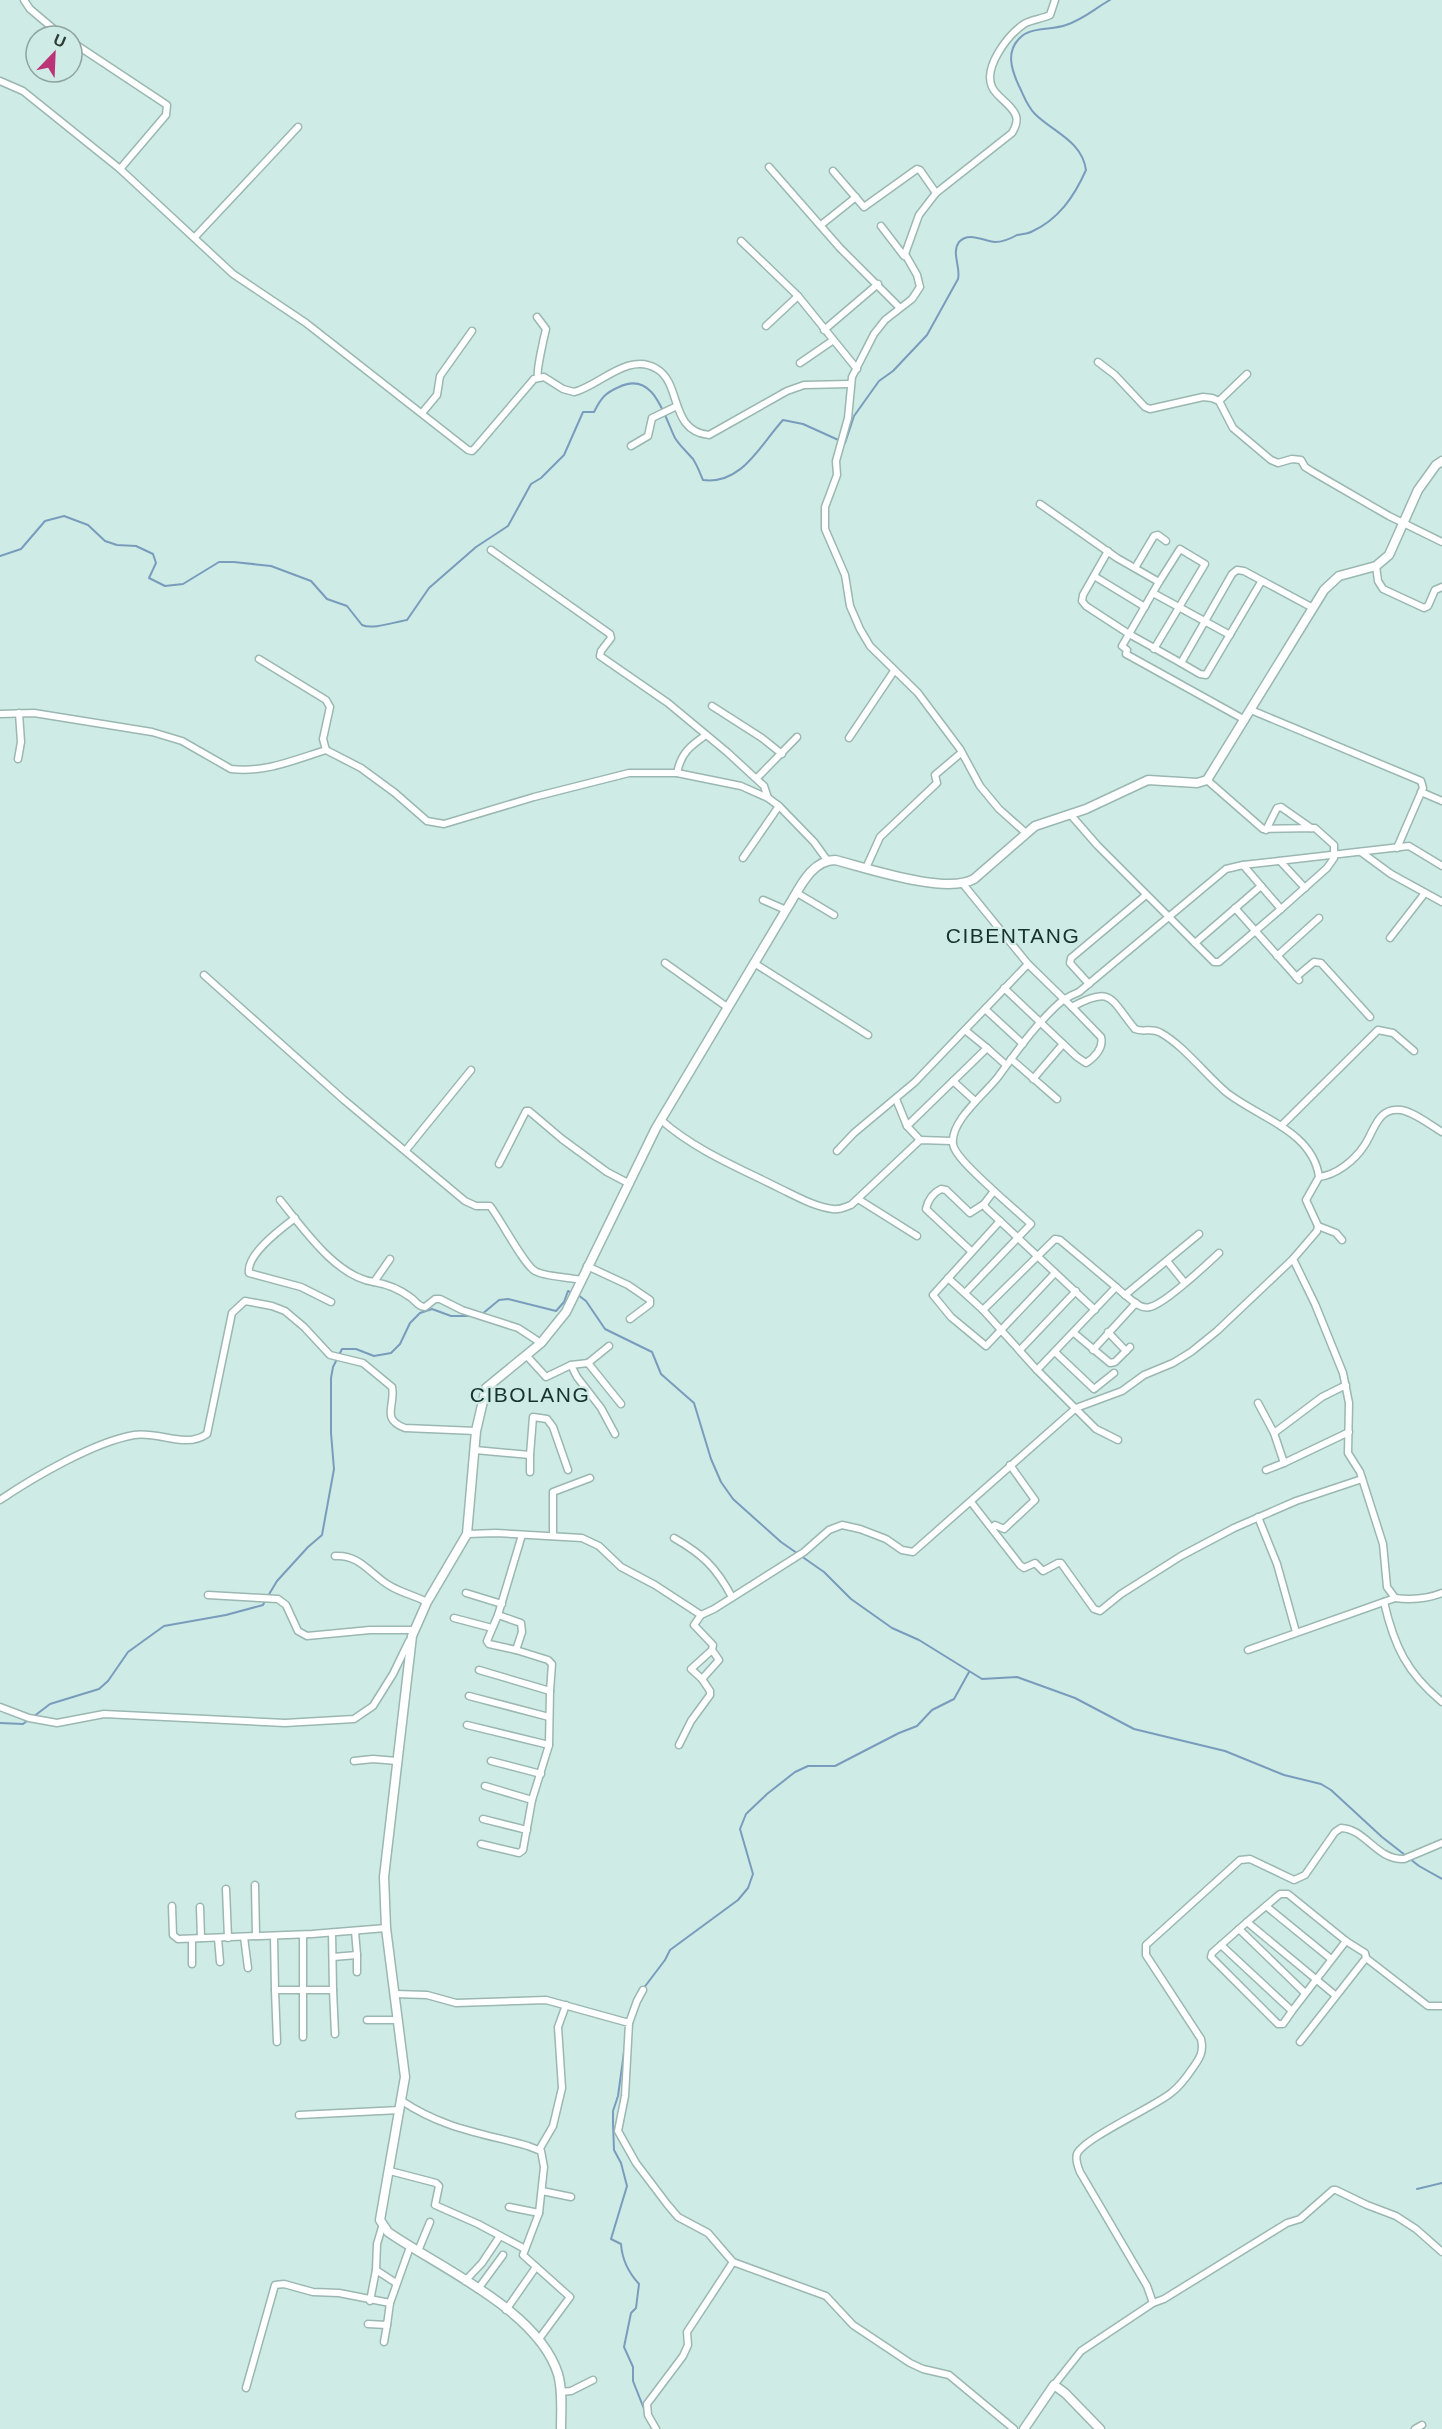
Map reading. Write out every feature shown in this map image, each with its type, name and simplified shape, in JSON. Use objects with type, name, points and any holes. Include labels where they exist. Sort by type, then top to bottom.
[{"type":"street","points":[[24,0],[30,9],[48,24]]},
{"type":"street","points":[[905,257],[919,215],[936,193],[1012,133],[1017,122],[1016,115],[992,87],[990,75],[993,63],[1000,50],[1022,25],[1050,15],[1055,0]]},
{"type":"street","points":[[84,50],[167,105],[166,115],[120,169]]},
{"type":"street","points":[[0,81],[23,91],[120,169],[245,284],[306,323],[422,413],[463,448],[472,451],[530,382],[538,377],[544,377],[563,389],[574,392],[620,369],[645,365],[657,369],[661,372],[690,429],[709,435],[787,391],[804,385],[850,384]]},
{"type":"street","points":[[195,237],[298,127]]},
{"type":"street","points":[[769,167],[840,248],[899,307]]},
{"type":"street","points":[[833,171],[867,207],[918,169],[936,193]]},
{"type":"street","points":[[821,225],[856,197]]},
{"type":"street","points":[[881,226],[917,275],[920,287],[912,299],[899,307],[874,334],[850,384],[848,418],[837,452],[837,478],[825,507],[825,529],[845,575],[850,606],[870,646],[918,693],[961,753],[980,786],[999,808],[1026,833]]},
{"type":"street","points":[[741,241],[798,296],[856,369]]},
{"type":"street","points":[[824,330],[878,284]]},
{"type":"street","points":[[766,326],[798,296]]},
{"type":"street","points":[[537,316],[546,329],[537,371],[538,377]]},
{"type":"street","points":[[422,413],[437,395],[440,376],[472,331]]},
{"type":"street","points":[[800,363],[832,341]]},
{"type":"street","points":[[1098,362],[1115,375],[1145,407],[1150,409],[1203,397],[1212,398],[1219,401],[1233,428],[1261,453],[1278,464],[1292,459],[1301,460],[1313,472],[1440,541],[1442,533]]},
{"type":"street","points":[[1219,401],[1247,374]]},
{"type":"street","points":[[631,446],[648,436],[652,418],[677,406]]},
{"type":"street","points":[[0,1707],[29,1718],[57,1723],[104,1714],[285,1724],[354,1719],[373,1706],[393,1674],[427,1602],[467,1534],[476,1431],[486,1388],[541,1343],[566,1312],[661,1120],[786,910],[818,865],[827,860],[922,882],[963,884],[974,879],[1026,833],[1041,823],[1109,800],[1148,780],[1197,783],[1207,780],[1323,590],[1340,576],[1376,566],[1389,555],[1418,490],[1436,465],[1442,461]]},
{"type":"street","points":[[1040,504],[1108,551],[1159,582]]},
{"type":"street","points":[[1135,568],[1152,538],[1158,536],[1166,541]]},
{"type":"street","points":[[1154,648],[1205,566],[1204,562],[1180,549],[1122,646],[1127,650],[1125,654],[1245,720]]},
{"type":"street","points":[[490,550],[610,634],[611,638],[601,651],[600,657],[668,703],[757,778],[766,788],[768,798]]},
{"type":"street","points":[[1108,551],[1083,595],[1082,601],[1098,615],[1200,675],[1206,675],[1261,582]]},
{"type":"street","points":[[1376,566],[1378,580],[1383,589],[1424,608],[1428,606],[1435,590],[1442,587]]},
{"type":"street","points":[[1181,663],[1234,572],[1244,571],[1312,608]]},
{"type":"street","points":[[1094,576],[1145,607]]},
{"type":"street","points":[[1153,593],[1230,635]]},
{"type":"street","points":[[259,659],[326,700],[330,707],[323,739],[326,750]]},
{"type":"street","points":[[849,738],[894,671]]},
{"type":"street","points":[[712,705],[782,754]]},
{"type":"street","points":[[1251,710],[1422,783],[1421,792],[1397,848]]},
{"type":"street","points":[[18,759],[21,742],[19,713]]},
{"type":"street","points":[[0,714],[19,713],[152,732],[182,741],[231,769],[267,769],[326,750],[361,768],[427,821],[435,824],[444,824],[534,797],[629,773],[678,773],[741,786],[768,798],[779,806],[819,847],[827,860]]},
{"type":"street","points":[[678,773],[684,752],[706,735]]},
{"type":"street","points":[[757,778],[797,737]]},
{"type":"street","points":[[866,868],[880,837],[934,788],[938,783],[935,775],[961,753]]},
{"type":"street","points":[[1207,780],[1250,819],[1266,830],[1311,828]]},
{"type":"street","points":[[1421,792],[1442,801]]},
{"type":"street","points":[[743,858],[779,806]]},
{"type":"street","points":[[1070,814],[1146,895],[1213,961],[1219,962],[1327,868],[1334,855],[1332,840],[1281,807],[1278,808],[1266,830]]},
{"type":"street","points":[[965,1293],[1031,1223],[994,1191],[955,1152],[952,1141],[956,1129],[975,1101],[1041,1023],[1065,999],[1089,984],[1227,869],[1242,865],[1412,847],[1442,866]]},
{"type":"street","points":[[1360,852],[1391,874],[1442,902]]},
{"type":"street","points":[[1280,861],[1305,888]]},
{"type":"street","points":[[1242,865],[1281,909]]},
{"type":"street","points":[[963,884],[1028,964],[1101,1037],[1102,1042],[1098,1051],[1086,1063],[1004,988]]},
{"type":"street","points":[[1195,943],[1261,886]]},
{"type":"street","points":[[797,893],[834,915]]},
{"type":"street","points":[[1390,938],[1425,893]]},
{"type":"street","points":[[1089,984],[1070,963],[1071,958],[1146,895]]},
{"type":"street","points":[[763,900],[786,910]]},
{"type":"street","points":[[1235,908],[1298,978],[1314,962],[1321,963],[1370,1017]]},
{"type":"street","points":[[1277,956],[1319,918]]},
{"type":"street","points":[[665,963],[727,1007]]},
{"type":"street","points":[[754,963],[868,1035]]},
{"type":"street","points":[[837,1151],[854,1133],[896,1099],[1028,964]]},
{"type":"street","points":[[204,975],[344,1100],[469,1203],[476,1206],[490,1206],[503,1222],[526,1262],[534,1270],[581,1280]]},
{"type":"street","points":[[702,1679],[719,1660],[712,1650],[713,1645],[694,1625],[701,1615],[804,1552],[829,1530],[842,1525],[860,1529],[886,1539],[902,1550],[913,1552],[1076,1408],[1122,1391],[1144,1375],[1173,1363],[1191,1352],[1217,1331],[1316,1234],[1318,1226],[1306,1200],[1319,1177],[1312,1155],[1281,1126],[1226,1091],[1168,1037],[1153,1029],[1140,1031],[1135,1029],[1109,996],[1101,994],[1072,1007]]},
{"type":"street","points":[[985,1009],[1023,1044]]},
{"type":"street","points":[[965,1030],[1006,1065]]},
{"type":"street","points":[[1281,1126],[1378,1030],[1393,1033],[1414,1051]]},
{"type":"street","points":[[1033,1079],[1063,1044]]},
{"type":"street","points":[[907,1126],[987,1048]]},
{"type":"street","points":[[1011,1059],[1057,1099]]},
{"type":"street","points":[[406,1150],[471,1070]]},
{"type":"street","points":[[953,1081],[975,1101]]},
{"type":"street","points":[[896,1099],[907,1126],[920,1140],[952,1141]]},
{"type":"street","points":[[1319,1177],[1329,1176],[1339,1171],[1362,1149],[1376,1123],[1393,1110],[1405,1111],[1442,1131]]},
{"type":"street","points":[[499,1164],[526,1112],[529,1111],[607,1172],[628,1183]]},
{"type":"street","points":[[661,1120],[687,1141],[804,1200],[831,1209],[851,1205],[920,1140]]},
{"type":"street","points":[[971,1251],[926,1209],[927,1205],[934,1194],[941,1189],[952,1195],[970,1213],[984,1204],[994,1191]]},
{"type":"street","points":[[858,1199],[917,1236]]},
{"type":"street","points":[[280,1200],[344,1270],[357,1279],[390,1286],[421,1307],[425,1307],[435,1299],[440,1299],[462,1310],[518,1328],[541,1343]]},
{"type":"street","points":[[984,1204],[1095,1310]]},
{"type":"street","points":[[295,1218],[275,1233],[262,1247],[252,1259],[248,1267],[249,1273],[301,1287],[331,1302]]},
{"type":"street","points":[[1000,1221],[971,1251],[933,1297],[951,1317],[984,1346],[1055,1273]]},
{"type":"street","points":[[1318,1226],[1336,1233],[1342,1240]]},
{"type":"street","points":[[1125,1294],[1199,1234]]},
{"type":"street","points":[[983,1310],[1053,1240],[1058,1239],[1136,1303],[1149,1308],[1162,1301],[1219,1253]]},
{"type":"street","points":[[374,1282],[390,1259]]},
{"type":"street","points":[[1293,1259],[1315,1304],[1343,1373],[1349,1403],[1348,1453],[1362,1479],[1383,1544],[1387,1587],[1395,1598]]},
{"type":"street","points":[[1167,1261],[1184,1282]]},
{"type":"street","points":[[587,1266],[628,1285],[650,1300],[650,1304],[630,1319]]},
{"type":"street","points":[[948,1278],[983,1310],[1037,1370],[1096,1429],[1119,1440]]},
{"type":"street","points":[[1037,1370],[1116,1287]]},
{"type":"street","points":[[1020,1350],[1076,1291]]},
{"type":"street","points":[[0,1500],[64,1463],[132,1436],[158,1435],[184,1441],[207,1434],[232,1313],[245,1301],[285,1311],[304,1327],[330,1355],[367,1365],[392,1387],[391,1417],[399,1426],[476,1431]]},
{"type":"street","points":[[1093,1350],[1136,1303]]},
{"type":"street","points":[[1074,1333],[1112,1364],[1128,1349],[1108,1332]]},
{"type":"street","points":[[526,1355],[546,1377],[570,1365],[588,1363],[609,1346]]},
{"type":"street","points":[[1055,1352],[1094,1389],[1114,1373]]},
{"type":"street","points":[[588,1363],[621,1404]]},
{"type":"street","points":[[570,1365],[601,1408],[615,1434]]},
{"type":"street","points":[[1274,1433],[1322,1397],[1346,1385]]},
{"type":"street","points":[[1258,1403],[1274,1433],[1284,1463]]},
{"type":"street","points":[[530,1472],[534,1410]]},
{"type":"street","points":[[533,1417],[550,1421],[568,1470]]},
{"type":"street","points":[[1266,1470],[1349,1432]]},
{"type":"street","points":[[475,1450],[530,1455]]},
{"type":"street","points":[[992,1528],[995,1525],[1004,1529],[1035,1500],[1010,1465]]},
{"type":"street","points":[[554,1536],[553,1492],[590,1478]]},
{"type":"street","points":[[971,1502],[1024,1568],[1033,1563],[1043,1571],[1061,1563],[1094,1609],[1100,1611],[1121,1594],[1181,1556],[1258,1517],[1296,1501],[1362,1479]]},
{"type":"street","points":[[1258,1517],[1277,1564],[1296,1632]]},
{"type":"street","points":[[467,1534],[575,1536],[594,1543],[621,1567],[701,1615]]},
{"type":"street","points":[[481,1844],[519,1853],[523,1850],[532,1800],[549,1745],[552,1664],[548,1660],[487,1643],[502,1604],[522,1535]]},
{"type":"street","points":[[674,1538],[706,1559],[722,1579],[732,1597]]},
{"type":"street","points":[[335,1556],[346,1557],[364,1564],[372,1574],[391,1587],[411,1593],[427,1602]]},
{"type":"street","points":[[466,1593],[502,1604]]},
{"type":"street","points":[[1248,1650],[1395,1598],[1426,1598],[1442,1593]]},
{"type":"street","points":[[208,1594],[278,1599],[286,1605],[298,1631],[308,1636],[370,1630],[413,1633]]},
{"type":"street","points":[[1384,1602],[1392,1633],[1403,1660],[1414,1676],[1442,1702]]},
{"type":"street","points":[[498,1615],[521,1623],[522,1632],[516,1650]]},
{"type":"street","points":[[454,1618],[492,1628]]},
{"type":"street","points":[[370,2301],[376,2270],[377,2244],[382,2226],[380,2214],[390,2171],[405,2077],[386,1928],[384,1877],[413,1633]]},
{"type":"street","points":[[679,1745],[691,1721],[710,1695],[702,1679],[691,1669],[712,1650]]},
{"type":"street","points":[[479,1670],[550,1690]]},
{"type":"street","points":[[469,1696],[549,1717]]},
{"type":"street","points":[[467,1725],[549,1745]]},
{"type":"street","points":[[354,1761],[373,1759],[397,1761]]},
{"type":"street","points":[[490,1761],[541,1774]]},
{"type":"street","points":[[485,1786],[532,1800]]},
{"type":"street","points":[[483,1819],[527,1830]]},
{"type":"street","points":[[1153,2303],[1147,2286],[1080,2172],[1077,2161],[1077,2154],[1081,2149],[1107,2130],[1170,2094],[1184,2080],[1201,2056],[1203,2048],[1201,2039],[1146,1955],[1146,1945],[1240,1860],[1250,1859],[1294,1880],[1305,1875],[1335,1832],[1341,1828],[1355,1832],[1379,1852],[1397,1859],[1404,1859],[1442,1843]]},
{"type":"street","points":[[255,1885],[256,1936]]},
{"type":"street","points":[[226,1889],[228,1938]]},
{"type":"street","points":[[1346,1941],[1283,2024],[1278,2024],[1211,1957],[1212,1953],[1280,1894],[1288,1894],[1346,1941],[1365,1953],[1366,1958],[1428,2006],[1442,2006]]},
{"type":"street","points":[[172,1906],[173,1935],[178,1939],[303,1935],[386,1928]]},
{"type":"street","points":[[1266,1906],[1331,1959]]},
{"type":"street","points":[[200,1907],[201,1938]]},
{"type":"street","points":[[1247,1922],[1335,1995]]},
{"type":"street","points":[[1239,1929],[1305,1994]]},
{"type":"street","points":[[355,1931],[357,1972]]},
{"type":"street","points":[[332,1933],[335,2034]]},
{"type":"street","points":[[303,1935],[303,2037]]},
{"type":"street","points":[[274,1936],[277,2042]]},
{"type":"street","points":[[244,1937],[248,1968]]},
{"type":"street","points":[[218,1938],[220,1962]]},
{"type":"street","points":[[192,1939],[192,1964]]},
{"type":"street","points":[[1221,1945],[1292,2012]]},
{"type":"street","points":[[1274,1963],[1283,1954]]},
{"type":"street","points":[[333,1957],[357,1955]]},
{"type":"street","points":[[1300,2042],[1366,1958]]},
{"type":"street","points":[[275,1990],[333,1990]]},
{"type":"street","points":[[643,1990],[629,2023],[625,2096],[618,2125],[620,2138],[667,2204],[678,2217],[708,2233],[733,2262],[825,2296],[853,2325],[910,2363],[950,2376],[1014,2429]]},
{"type":"street","points":[[395,1994],[427,1995],[456,2003],[538,1999],[629,2023]]},
{"type":"street","points":[[539,2150],[554,2126],[562,2088],[558,2027],[566,2005]]},
{"type":"street","points":[[367,2020],[396,2020]]},
{"type":"street","points":[[402,2101],[442,2123],[539,2150],[543,2154],[544,2167],[539,2213],[523,2255],[570,2296],[539,2339]]},
{"type":"street","points":[[298,2115],[400,2110]]},
{"type":"street","points":[[390,2171],[436,2183],[438,2186],[435,2205],[525,2249]]},
{"type":"street","points":[[1024,2429],[1054,2385],[1082,2351],[1153,2303],[1164,2299],[1287,2223],[1300,2219],[1328,2194],[1336,2190],[1366,2205],[1396,2216],[1416,2229],[1442,2252]]},
{"type":"street","points":[[542,2191],[571,2197]]},
{"type":"street","points":[[509,2207],[539,2213]]},
{"type":"street","points":[[384,2343],[390,2303],[396,2283],[430,2223]]},
{"type":"street","points":[[382,2226],[478,2289],[526,2324],[539,2339],[553,2362],[560,2392],[561,2429]]},
{"type":"street","points":[[465,2281],[482,2263],[500,2236]]},
{"type":"street","points":[[478,2289],[502,2255]]},
{"type":"street","points":[[656,2429],[648,2415],[647,2404],[683,2356],[688,2345],[687,2332],[733,2262]]},
{"type":"street","points":[[506,2310],[536,2266]]},
{"type":"street","points":[[376,2270],[396,2283]]},
{"type":"street","points":[[246,2388],[275,2286],[284,2284],[317,2293],[339,2293],[370,2301],[390,2303]]},
{"type":"street","points":[[368,2324],[387,2325]]},
{"type":"street","points":[[560,2392],[571,2391],[593,2380]]},
{"type":"street","points":[[1054,2385],[1065,2393],[1100,2429]]},
{"type":"street","points":[[1415,2429],[1422,2425]]},
{"type":"waterway","points":[[0,556],[21,549],[45,521],[64,516],[88,525],[105,541],[117,545],[136,546],[153,554],[156,563],[149,578],[165,586],[183,584],[219,562],[271,566],[311,581],[327,599],[347,606],[362,625],[378,626],[407,620],[429,588],[476,547],[508,526],[531,484],[541,478],[564,455],[583,412],[594,412],[604,397],[619,387],[631,383],[649,390],[662,408],[675,438],[693,459],[703,480],[717,480],[739,470],[783,420],[803,424],[845,443],[854,416],[879,381],[893,371],[927,335],[958,279],[956,251],[959,242],[967,237],[995,242],[1031,232],[1057,214],[1076,189],[1086,170],[1083,160],[1073,144],[1030,108],[1014,73],[1011,53],[1017,41],[1027,33],[1072,23],[1110,0]]},
{"type":"waterway","points":[[481,1315],[499,1300],[508,1299],[556,1311],[564,1302],[568,1291],[572,1293]]},
{"type":"waterway","points":[[578,1295],[586,1301],[605,1329],[652,1352],[661,1374],[694,1403],[711,1459],[721,1482],[733,1499],[781,1542],[824,1572],[851,1599],[892,1628],[919,1640],[982,1679],[1017,1677],[1075,1698],[1134,1729],[1225,1751],[1284,1775],[1321,1784],[1331,1790],[1382,1837],[1419,1866],[1442,1879]]},
{"type":"waterway","points":[[268,1596],[277,1581],[322,1535],[334,1469],[331,1433],[331,1378],[333,1367],[342,1349],[356,1349],[374,1356],[391,1353],[400,1344],[410,1323],[420,1313],[432,1309],[451,1316],[473,1316]]},
{"type":"waterway","points":[[33,1717],[50,1704],[99,1689],[108,1681],[128,1652],[164,1626],[226,1615],[263,1605],[265,1601]]},
{"type":"waterway","points":[[643,1989],[670,1950],[738,1900],[748,1888],[753,1874],[740,1829],[746,1814],[795,1772],[808,1766],[835,1766],[917,1726],[932,1710],[954,1699],[969,1672]]},
{"type":"waterway","points":[[0,1723],[23,1724],[28,1720]]},
{"type":"waterway","points":[[625,2045],[618,2096],[613,2111],[613,2123],[614,2150],[621,2163],[627,2186],[611,2239],[621,2244],[626,2265],[639,2284],[636,2308],[631,2313],[624,2347],[633,2367],[633,2381],[652,2429]]},
{"type":"waterway","points":[[1417,2189],[1442,2183]]},
{"type":"district","name":"CIBENTANG","points":[[1013,936]]},
{"type":"district","name":"CIBOLANG","points":[[530,1395]]}]
